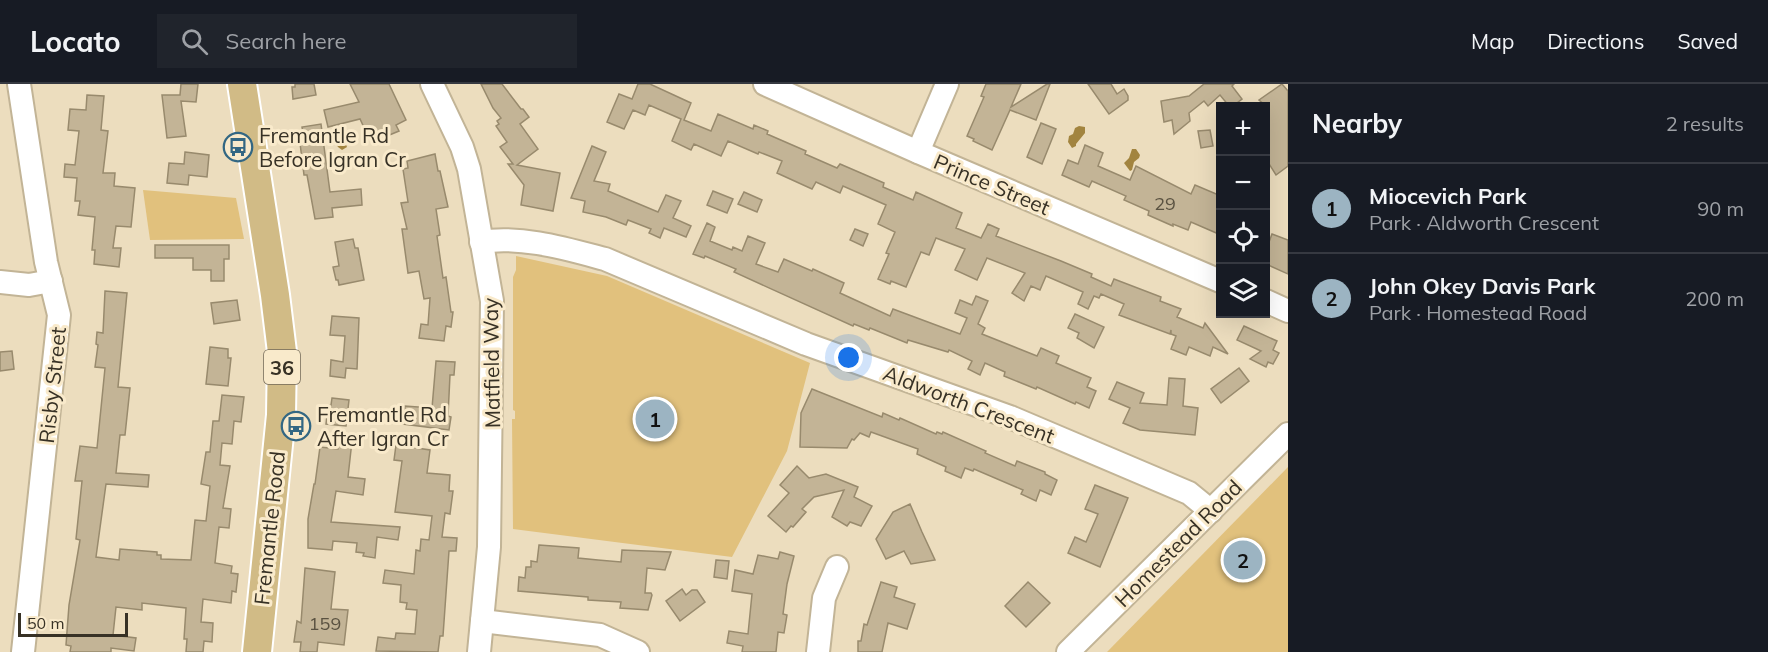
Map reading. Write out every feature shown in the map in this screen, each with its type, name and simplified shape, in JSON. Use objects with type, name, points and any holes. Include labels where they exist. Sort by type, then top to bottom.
[{"type":"main road","name":"Fremantle Road","points":[[242,84],[282,352],[281,415],[257,652]]},
{"type":"street","name":"Risby Street","points":[[19,84],[51,281],[59,315],[23,652]]},
{"type":"street","name":"Matfield Way","points":[[432,84],[462,147],[469,169],[492,301],[491,501],[479,652]]},
{"type":"street","name":"Prince Street","points":[[765,84],[1216,279]]},
{"type":"street","points":[[918,152],[946,84]]},
{"type":"street","name":"Aldworth Crescent","points":[[481,242],[512,240],[605,259],[806,344],[1010,417],[1189,493],[1211,511]]},
{"type":"street","points":[[0,282],[28,285],[51,281]]},
{"type":"street","points":[[1270,303],[1288,311]]},
{"type":"street","name":"Homestead Road","points":[[1068,652],[1288,434]]},
{"type":"street","points":[[818,652],[824,598],[837,567]]},
{"type":"street","points":[[482,621],[600,635],[639,652]]},
{"type":"shaded area","points":[[1079,126],[1085,127],[1085,133],[1072,148],[1068,142],[1069,136]]},
{"type":"shaded area","points":[[337,131],[347,147],[342,150],[331,136]]},
{"type":"shaded area","points":[[1132,149],[1136,149],[1140,155],[1130,171],[1124,163],[1129,158]]},
{"type":"shaded area","points":[[143,190],[236,198],[244,239],[150,240]]},
{"type":"shaded area","points":[[516,256],[607,276],[810,363],[787,451],[732,557],[513,529],[512,419],[515,419],[515,411],[513,410],[513,277],[516,270]]},
{"type":"shaded area","points":[[1288,467],[1288,652],[1107,652]]},
{"type":"building","points":[[181,84],[198,84],[196,102],[181,101],[186,136],[167,138],[162,95],[180,95]]},
{"type":"building","points":[[295,84],[314,84],[316,95],[293,99],[292,87],[295,87]]},
{"type":"building","points":[[350,84],[389,84],[406,120],[396,125],[399,131],[387,136],[384,129],[368,136],[360,119],[328,127],[324,110],[359,102]]},
{"type":"building","points":[[481,84],[502,84],[529,117],[520,124],[538,149],[517,165],[560,173],[553,211],[521,205],[524,185],[508,164],[513,164],[500,147],[507,142],[496,126],[499,124],[497,121],[501,118],[493,108]]},
{"type":"building","points":[[638,84],[650,84],[691,103],[684,120],[711,131],[718,114],[753,129],[754,125],[768,131],[767,134],[806,151],[805,154],[837,168],[840,164],[884,183],[883,187],[913,200],[916,192],[962,213],[956,228],[981,238],[988,224],[999,229],[996,236],[1092,274],[1091,277],[1111,286],[1114,279],[1161,297],[1160,301],[1181,309],[1177,317],[1203,328],[1205,323],[1228,354],[1213,347],[1210,356],[1189,347],[1186,355],[1171,349],[1176,336],[1171,334],[1171,330],[1170,334],[1119,315],[1124,304],[1101,294],[1099,298],[1094,296],[1088,309],[1078,304],[1083,292],[1046,276],[1040,290],[1031,286],[1024,301],[1012,293],[1025,273],[987,258],[977,280],[955,270],[965,249],[936,238],[929,255],[921,252],[906,287],[878,279],[889,254],[886,253],[895,232],[878,224],[886,205],[843,186],[840,193],[816,182],[812,189],[777,173],[782,161],[728,141],[721,156],[694,144],[691,150],[672,141],[681,119],[649,105],[645,115],[633,110],[624,129],[607,122],[619,94],[632,99]]},
{"type":"building","points":[[986,84],[1021,84],[1011,107],[1050,84],[1036,120],[1010,110],[992,150],[967,136],[984,97],[981,96]]},
{"type":"building","points":[[1088,84],[1111,84],[1117,94],[1124,89],[1128,100],[1109,114]]},
{"type":"building","points":[[1204,84],[1234,84],[1232,86],[1242,99],[1238,102],[1226,102],[1220,95],[1208,106],[1204,101],[1189,113],[1190,121],[1174,134],[1172,120],[1164,122],[1161,101],[1189,96]]},
{"type":"building","points":[[1282,84],[1288,91],[1288,166],[1276,175],[1270,165],[1270,102],[1259,100]]},
{"type":"building","points":[[87,95],[104,96],[101,130],[108,131],[103,173],[115,173],[114,186],[135,188],[131,227],[116,226],[113,248],[121,248],[119,267],[94,264],[95,250],[92,250],[95,217],[78,215],[80,201],[75,201],[77,178],[64,177],[65,164],[75,165],[79,131],[68,130],[70,109],[86,110]]},
{"type":"building","points":[[1041,123],[1056,129],[1042,164],[1027,157]]},
{"type":"building","points":[[321,124],[330,192],[361,189],[362,205],[332,208],[333,217],[315,219],[307,175],[304,175],[300,143],[305,143],[302,127]]},
{"type":"building","points":[[1210,130],[1213,146],[1201,148],[1198,131]]},
{"type":"building","points":[[1085,145],[1103,153],[1098,166],[1130,180],[1136,166],[1191,194],[1195,185],[1216,194],[1216,233],[1191,222],[1188,230],[1173,224],[1173,226],[1148,215],[1149,211],[1124,200],[1126,196],[1092,181],[1089,187],[1062,175],[1068,160],[1078,164]]},
{"type":"building","points":[[592,146],[606,152],[594,181],[610,184],[608,191],[658,212],[666,195],[681,201],[673,218],[691,226],[686,237],[664,228],[660,238],[649,233],[651,229],[628,220],[626,225],[606,217],[583,212],[585,201],[571,198]]},
{"type":"building","points":[[185,152],[209,155],[207,177],[189,175],[188,185],[167,183],[169,163],[184,164]]},
{"type":"building","points":[[435,154],[448,207],[436,209],[443,278],[446,277],[451,312],[453,312],[451,327],[446,326],[444,341],[419,338],[421,324],[428,325],[430,298],[424,299],[419,271],[408,273],[402,229],[407,229],[401,203],[408,202],[403,169],[408,168],[407,161]]},
{"type":"building","points":[[713,191],[733,199],[727,213],[707,205]]},
{"type":"building","points":[[744,192],[762,200],[757,212],[738,204]]},
{"type":"building","points":[[707,223],[715,227],[710,241],[732,250],[733,247],[742,251],[748,236],[765,243],[756,264],[778,272],[784,259],[812,271],[813,269],[844,283],[840,293],[890,316],[893,309],[960,334],[967,318],[955,313],[960,300],[972,305],[976,296],[988,301],[978,324],[985,328],[982,334],[1037,356],[1041,348],[1059,356],[1056,363],[1091,378],[1087,387],[1096,391],[1089,408],[1004,376],[1005,372],[985,363],[980,375],[968,369],[972,361],[949,350],[948,352],[908,340],[907,343],[870,328],[869,330],[854,324],[853,326],[734,272],[736,269],[705,256],[704,258],[693,254]]},
{"type":"building","points":[[855,229],[868,234],[863,246],[850,240]]},
{"type":"building","points":[[1272,234],[1288,240],[1288,274],[1270,266]]},
{"type":"building","points":[[353,239],[355,248],[358,248],[364,280],[339,285],[333,267],[339,266],[335,242]]},
{"type":"building","points":[[155,245],[229,245],[229,259],[224,259],[224,281],[211,281],[211,270],[193,270],[193,258],[155,258]]},
{"type":"building","points":[[105,291],[127,293],[118,387],[130,388],[125,435],[120,435],[116,473],[149,475],[148,487],[106,484],[96,557],[119,560],[120,549],[157,552],[157,555],[161,555],[161,559],[191,560],[195,520],[206,521],[210,486],[201,484],[206,452],[210,452],[213,421],[219,421],[222,395],[244,397],[241,422],[234,421],[232,444],[222,443],[220,465],[230,466],[223,508],[231,509],[229,528],[219,527],[215,563],[232,566],[231,573],[238,574],[236,592],[232,591],[231,603],[203,599],[201,622],[213,623],[212,642],[204,641],[203,652],[186,652],[187,639],[184,639],[186,608],[142,603],[142,610],[116,607],[113,635],[136,638],[134,651],[111,648],[111,652],[70,652],[71,646],[66,645],[69,605],[80,540],[76,539],[82,481],[75,481],[80,446],[97,448],[105,368],[95,367],[98,345],[96,344],[97,332],[103,333]]},
{"type":"building","points":[[237,300],[240,320],[214,324],[211,303]]},
{"type":"building","points":[[1075,314],[1104,327],[1094,348],[1077,338],[1079,333],[1068,328]]},
{"type":"building","points":[[332,316],[359,318],[357,369],[346,368],[345,378],[330,376],[331,360],[343,362],[345,336],[330,335]]},
{"type":"building","points":[[1244,326],[1277,341],[1273,350],[1279,353],[1273,364],[1268,362],[1266,367],[1250,359],[1261,351],[1237,340]]},
{"type":"building","points":[[210,347],[228,349],[228,358],[231,358],[228,386],[206,384]]},
{"type":"building","points":[[12,351],[14,369],[0,371],[0,352]]},
{"type":"building","points":[[436,361],[455,362],[454,375],[450,375],[449,430],[403,424],[405,406],[432,408]]},
{"type":"building","points":[[1239,368],[1249,381],[1221,403],[1211,389]]},
{"type":"building","points":[[1169,378],[1185,379],[1183,406],[1198,408],[1195,435],[1140,430],[1123,423],[1130,408],[1109,399],[1117,382],[1144,393],[1140,403],[1167,405]]},
{"type":"building","points":[[812,389],[882,417],[883,413],[936,434],[943,432],[1015,466],[1017,461],[1045,472],[1057,480],[1051,495],[1040,490],[1036,501],[1021,494],[1023,490],[974,469],[973,471],[965,468],[961,478],[945,471],[946,467],[917,454],[918,449],[871,432],[869,437],[860,433],[854,440],[852,439],[847,448],[800,447],[801,413]]},
{"type":"building","points":[[332,398],[349,400],[346,426],[326,424],[328,405],[331,405]]},
{"type":"building","points":[[339,440],[352,441],[348,477],[365,479],[363,495],[336,491],[331,522],[400,527],[398,540],[377,537],[375,558],[356,552],[357,543],[333,541],[332,550],[308,548],[308,519],[320,447],[338,449]]},
{"type":"building","points":[[396,445],[430,450],[427,473],[450,475],[449,491],[453,491],[450,514],[445,513],[442,537],[457,538],[456,551],[449,551],[443,636],[440,636],[438,652],[376,651],[378,637],[395,639],[396,633],[415,634],[417,610],[406,609],[407,603],[400,602],[401,585],[383,583],[385,570],[414,574],[416,550],[420,551],[421,539],[429,540],[432,516],[395,512],[402,461],[394,460]]},
{"type":"building","points":[[797,466],[809,478],[826,474],[858,487],[854,497],[872,506],[861,526],[850,522],[847,526],[832,517],[844,490],[814,497],[802,509],[806,512],[786,532],[768,516],[789,493],[780,485]]},
{"type":"building","points":[[1095,485],[1128,498],[1100,567],[1068,553],[1075,537],[1086,542],[1098,514],[1085,509]]},
{"type":"building","points":[[910,504],[935,560],[911,564],[904,551],[886,559],[876,539],[893,512]]},
{"type":"building","points":[[539,545],[579,548],[578,558],[621,562],[622,550],[671,552],[665,570],[647,568],[645,593],[652,595],[648,610],[620,608],[621,602],[588,600],[588,597],[518,591],[519,577],[525,578],[526,567],[531,567],[531,561],[537,562]]},
{"type":"building","points":[[780,552],[794,556],[783,614],[787,615],[784,633],[778,632],[776,652],[742,652],[743,646],[727,643],[729,631],[748,634],[752,594],[732,591],[735,570],[753,574],[758,555],[778,559]]},
{"type":"building","points":[[716,560],[729,561],[727,579],[714,577]]},
{"type":"building","points":[[305,568],[335,572],[331,609],[348,610],[344,645],[318,642],[317,652],[300,652],[301,642],[294,642],[297,621],[301,623]]},
{"type":"building","points":[[881,582],[897,587],[894,597],[915,604],[907,629],[888,623],[882,652],[858,652],[858,641],[861,641],[864,624],[867,625]]},
{"type":"building","points":[[1028,582],[1050,603],[1026,627],[1005,606]]},
{"type":"building","points":[[682,589],[686,595],[692,590],[697,590],[705,602],[680,621],[666,601]]},
{"type":"place","name":"Fremantle Rd Before Igran Cr","points":[[238,147]]},
{"type":"place","name":"Miocevich Park","points":[[655,419]]},
{"type":"place","name":"Fremantle Rd After Igran Cr","points":[[296,426]]},
{"type":"place","name":"John Okey Davis Park","points":[[1243,560]]}]
